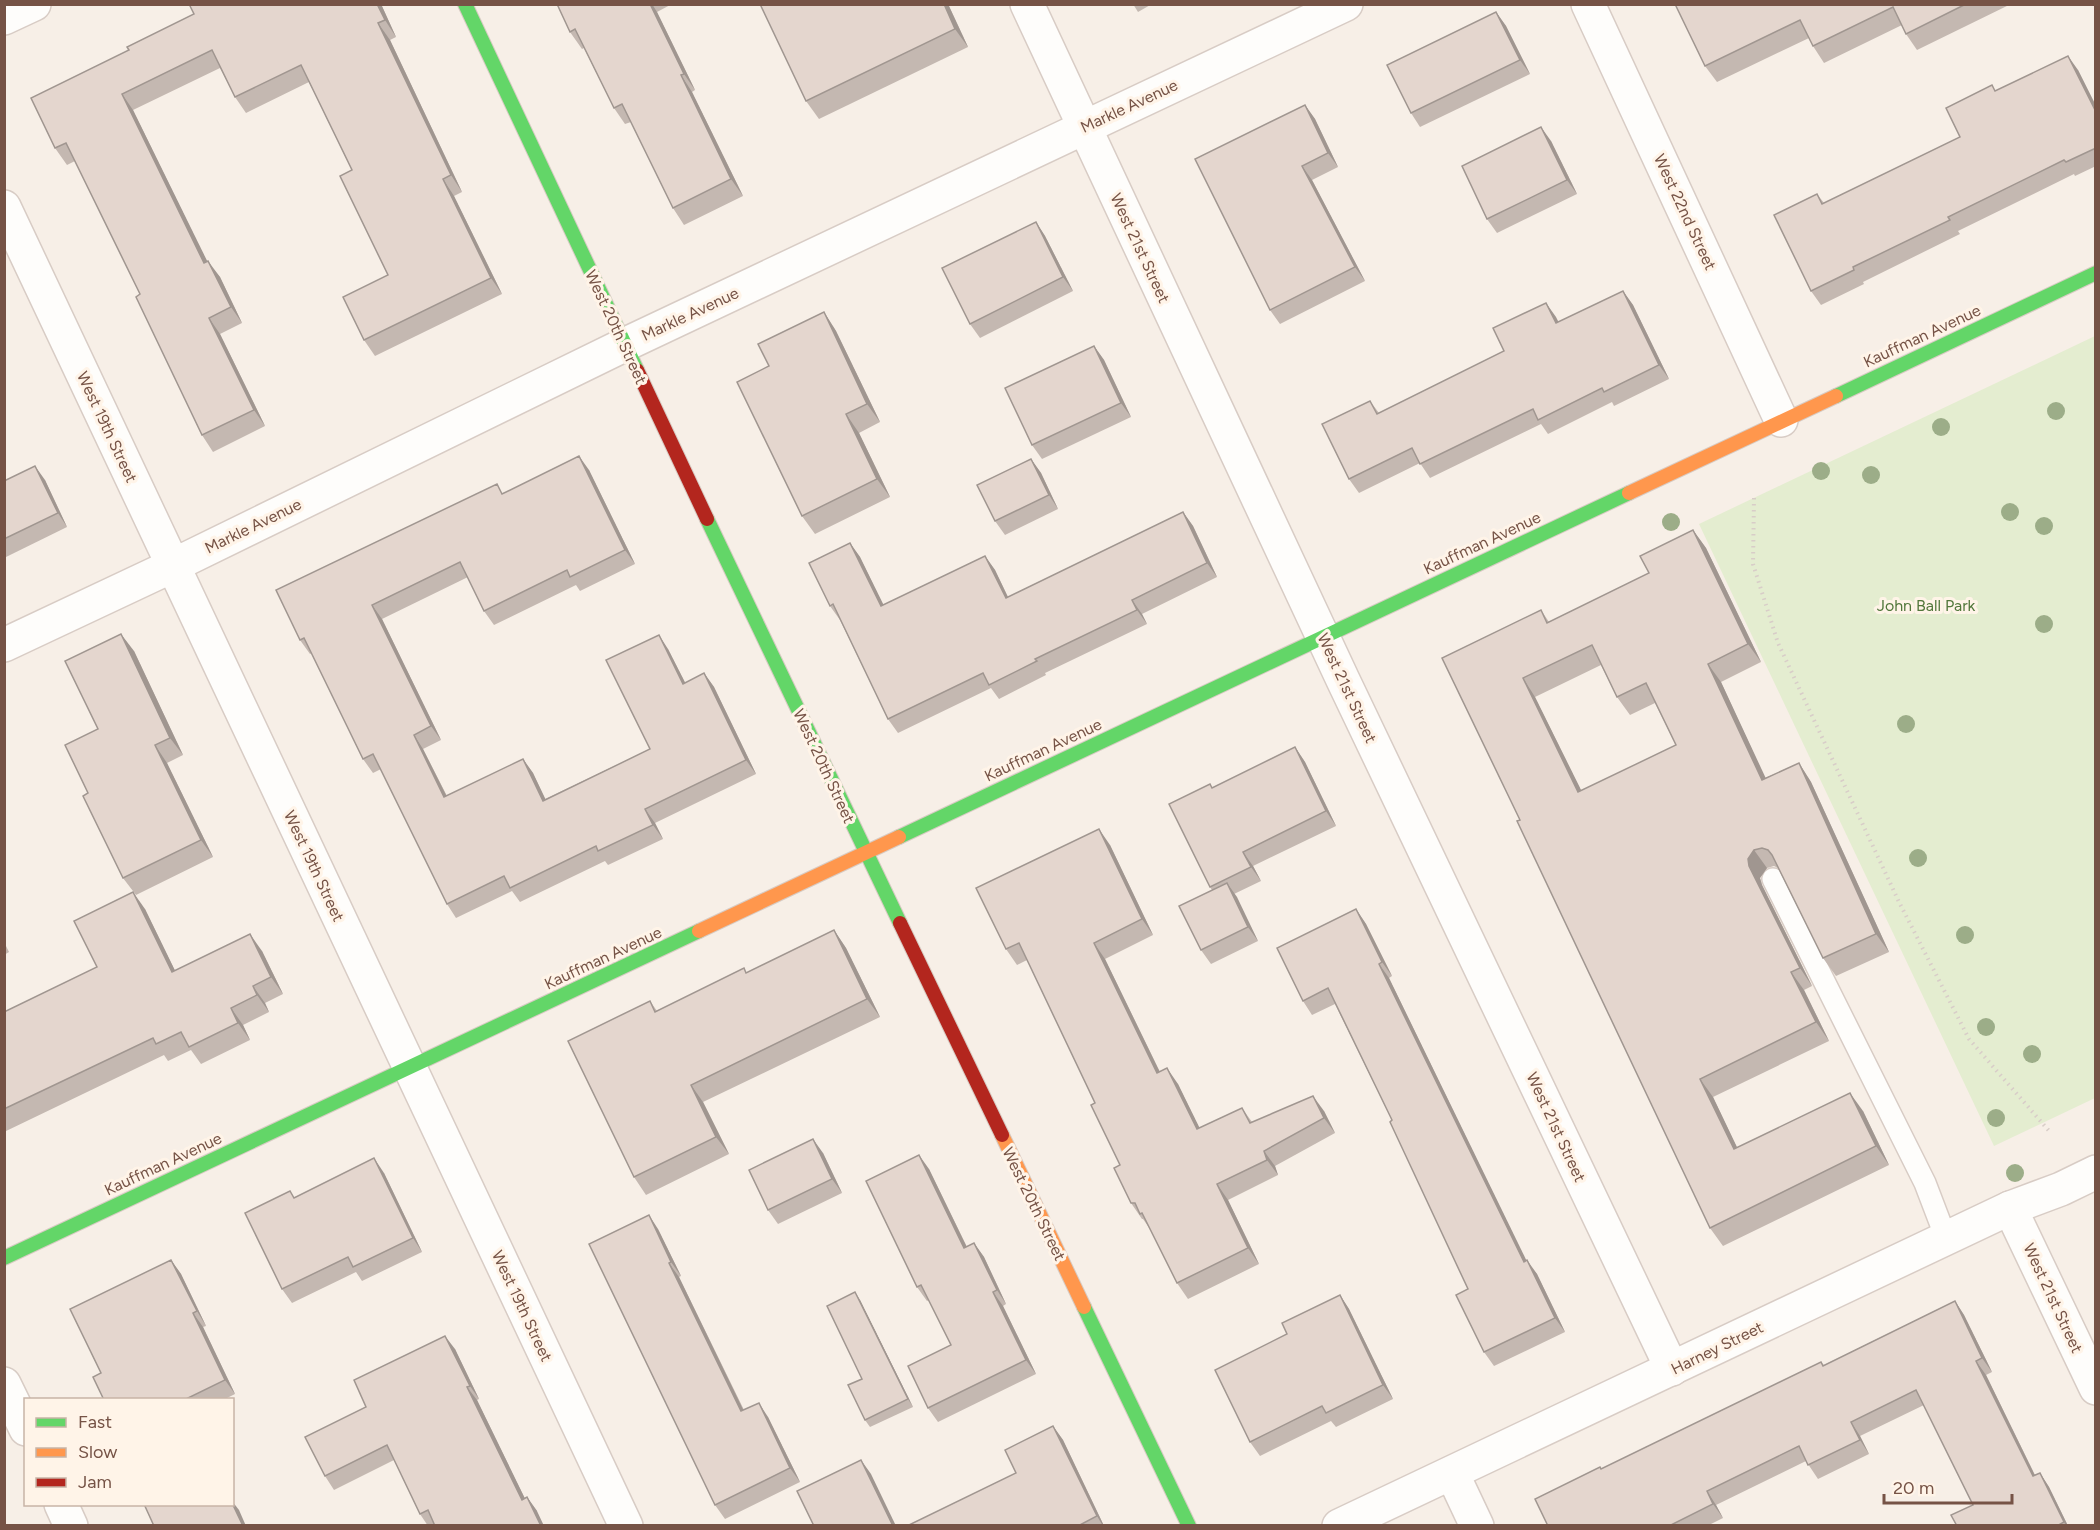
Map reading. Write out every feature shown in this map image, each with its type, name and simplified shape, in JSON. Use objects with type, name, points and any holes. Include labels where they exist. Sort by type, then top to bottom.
[{"type":"street","points":[[4,18],[34,4]]},
{"type":"street","name":"West 20th Street","points":[[465,4],[624,345],[1189,1526]]},
{"type":"street","name":"West 21st Street","points":[[1027,4],[1322,636],[1672,1369]]},
{"type":"street","name":"Markle Avenue","points":[[4,645],[172,566],[624,345],[1346,4]]},
{"type":"street","name":"West 22nd Street","points":[[1588,4],[1781,420]]},
{"type":"street","name":"West 19th Street","points":[[4,207],[626,1526]]},
{"type":"street","name":"Kauffman Avenue","points":[[4,1258],[2096,273]]},
{"type":"street","name":"Harney Street","points":[[1339,1526],[2010,1208],[2061,1189],[2096,1172]]},
{"type":"street","name":"West 21st Street","points":[[2010,1208],[2096,1388]]},
{"type":"street","points":[[4,1384],[24,1425]]},
{"type":"street","points":[[1452,1473],[1477,1526]]},
{"type":"street","points":[[62,1506],[71,1526]]},
{"type":"lane","points":[[1773,879],[1925,1183],[1947,1238]]},
{"type":"path","points":[[1754,498],[1754,564],[1778,643],[1894,892],[1969,1039],[2050,1132]]},
{"type":"green space","name":"John Ball Park","points":[[2095,336],[2095,1098],[1994,1146],[1699,524]]},
{"type":"building","points":[[192,4],[377,4],[385,20],[378,23],[451,175],[443,179],[491,278],[364,340],[343,297],[388,275],[340,176],[352,170],[301,65],[235,97],[212,50],[122,94],[204,263],[208,261],[231,307],[209,318],[254,410],[202,435],[136,297],[140,294],[66,143],[55,148],[31,98],[129,50],[127,47],[194,14],[190,6]]},
{"type":"building","points":[[557,4],[650,4],[731,179],[673,208],[622,104],[614,108],[575,29],[570,32]]},
{"type":"building","points":[[760,4],[944,4],[955,29],[806,101]]},
{"type":"building","points":[[1675,4],[1966,4],[1906,34],[1893,7],[1813,46],[1800,20],[1705,66]]},
{"type":"building","points":[[1496,12],[1520,60],[1411,113],[1387,65]]},
{"type":"building","points":[[2068,56],[2096,112],[2096,148],[2066,162],[2064,160],[1948,217],[1950,220],[1853,267],[1854,270],[1811,291],[1774,215],[1817,194],[1822,204],[1960,137],[1946,108],[1992,85],[1995,91]]},
{"type":"building","points":[[1305,105],[1328,153],[1302,166],[1355,267],[1270,310],[1195,159]]},
{"type":"building","points":[[1541,127],[1567,180],[1487,219],[1462,166]]},
{"type":"building","points":[[1036,222],[1063,277],[970,324],[942,268]]},
{"type":"building","points":[[1623,291],[1659,365],[1604,392],[1602,388],[1538,420],[1533,409],[1420,464],[1412,448],[1349,479],[1322,424],[1370,401],[1377,414],[1504,351],[1493,328],[1546,303],[1556,323]]},
{"type":"building","points":[[824,312],[867,404],[846,414],[877,479],[802,516],[737,382],[769,366],[758,344]]},
{"type":"building","points":[[1094,346],[1121,403],[1032,445],[1005,388]]},
{"type":"building","points":[[579,456],[625,550],[570,577],[567,570],[484,611],[460,562],[372,605],[431,726],[414,735],[444,797],[523,759],[543,801],[650,749],[606,660],[659,635],[683,684],[704,673],[746,760],[645,809],[653,825],[598,851],[596,846],[510,888],[504,876],[447,904],[373,754],[363,759],[304,638],[300,640],[276,590],[497,484],[502,494]]},
{"type":"building","points":[[1031,459],[1049,495],[995,521],[977,485]]},
{"type":"building","points":[[35,466],[58,513],[4,539],[4,481]]},
{"type":"building","points":[[1183,512],[1207,563],[1132,600],[1137,610],[1035,659],[1037,661],[989,685],[983,673],[888,719],[833,604],[830,606],[809,563],[850,543],[881,606],[985,556],[1006,598]]},
{"type":"building","points":[[1693,530],[1748,644],[1708,664],[1762,780],[1799,763],[1876,934],[1823,958],[1772,855],[1768,850],[1762,848],[1754,850],[1748,859],[1749,866],[1800,968],[1791,972],[1816,1022],[1700,1079],[1734,1149],[1850,1093],[1876,1146],[1710,1228],[1442,658],[1541,610],[1547,623],[1649,573],[1640,556]],"holes":[[[1592,645],[1617,697],[1646,683],[1676,745],[1578,792],[1523,678]]]},
{"type":"building","points":[[121,634],[170,738],[155,745],[201,840],[123,878],[83,796],[88,793],[65,745],[98,729],[65,661]]},
{"type":"building","points":[[1295,747],[1326,811],[1243,852],[1251,867],[1210,887],[1169,804],[1210,784],[1212,788]]},
{"type":"building","points":[[1099,829],[1142,919],[1094,943],[1157,1073],[1167,1068],[1197,1129],[1242,1108],[1250,1123],[1313,1096],[1324,1118],[1264,1151],[1267,1160],[1217,1184],[1248,1248],[1177,1283],[1142,1213],[1140,1214],[1135,1203],[1131,1203],[1114,1168],[1120,1165],[1091,1105],[1095,1103],[1019,943],[1006,949],[976,888]]},
{"type":"building","points":[[1227,883],[1248,927],[1201,950],[1179,906]]},
{"type":"building","points":[[133,892],[172,972],[250,934],[271,977],[253,986],[257,995],[231,1008],[238,1023],[189,1047],[181,1032],[156,1044],[153,1038],[4,1109],[4,1012],[97,967],[74,921]]},
{"type":"building","points":[[1356,909],[1382,962],[1379,964],[1524,1262],[1527,1260],[1555,1318],[1484,1352],[1456,1295],[1468,1289],[1390,1122],[1392,1120],[1328,988],[1303,1001],[1277,948]]},
{"type":"building","points":[[834,930],[867,999],[691,1085],[716,1137],[634,1177],[568,1041],[650,1001],[655,1012],[744,968],[746,973]]},
{"type":"building","points":[[813,1139],[832,1179],[768,1210],[749,1170]]},
{"type":"building","points":[[919,1155],[964,1248],[974,1243],[997,1290],[993,1292],[1026,1360],[928,1408],[908,1366],[951,1345],[921,1285],[917,1287],[866,1181]]},
{"type":"building","points":[[374,1158],[413,1238],[353,1267],[348,1257],[282,1289],[245,1213],[290,1191],[294,1198]]},
{"type":"building","points":[[649,1215],[671,1262],[669,1263],[741,1411],[759,1403],[790,1468],[715,1505],[589,1244]]},
{"type":"building","points":[[171,1260],[197,1311],[193,1313],[225,1380],[188,1398],[103,1398],[93,1377],[101,1373],[70,1309]]},
{"type":"building","points":[[855,1292],[908,1399],[865,1420],[848,1385],[862,1379],[827,1306]]},
{"type":"building","points":[[1340,1295],[1383,1385],[1326,1413],[1322,1406],[1250,1442],[1215,1370],[1287,1334],[1282,1323]]},
{"type":"building","points":[[1955,1301],[1982,1358],[1976,1361],[2033,1476],[2040,1473],[2064,1522],[2057,1526],[1957,1526],[1951,1515],[1973,1505],[1916,1390],[1851,1422],[1860,1440],[1808,1465],[1799,1446],[1707,1491],[1713,1504],[1669,1526],[1548,1526],[1535,1499],[1821,1362],[1823,1366]]},
{"type":"building","points":[[445,1336],[522,1500],[527,1497],[541,1526],[435,1526],[428,1510],[420,1514],[387,1445],[325,1476],[305,1437],[366,1407],[354,1380]]},
{"type":"building","points":[[1053,1426],[1097,1516],[1078,1526],[907,1526],[1016,1473],[1005,1450]]},
{"type":"building","points":[[861,1460],[893,1526],[814,1526],[797,1491]]},
{"type":"building","points":[[145,1506],[233,1506],[243,1526],[154,1526]]},
{"type":"traffic: fast","points":[[465,4],[637,370]]},
{"type":"traffic: fast","points":[[1836,396],[2096,273]]},
{"type":"traffic: fast","points":[[899,837],[1629,493]]},
{"type":"traffic: fast","points":[[707,519],[900,923]]},
{"type":"traffic: fast","points":[[4,1258],[699,931]]},
{"type":"traffic: fast","points":[[1084,1307],[1189,1526]]},
{"type":"traffic: slow","points":[[1629,493],[1836,396]]},
{"type":"traffic: slow","points":[[699,931],[899,837]]},
{"type":"traffic: slow","points":[[1002,1135],[1084,1307]]},
{"type":"traffic: jam","points":[[637,370],[707,519]]},
{"type":"traffic: jam","points":[[900,923],[1002,1135]]}]
